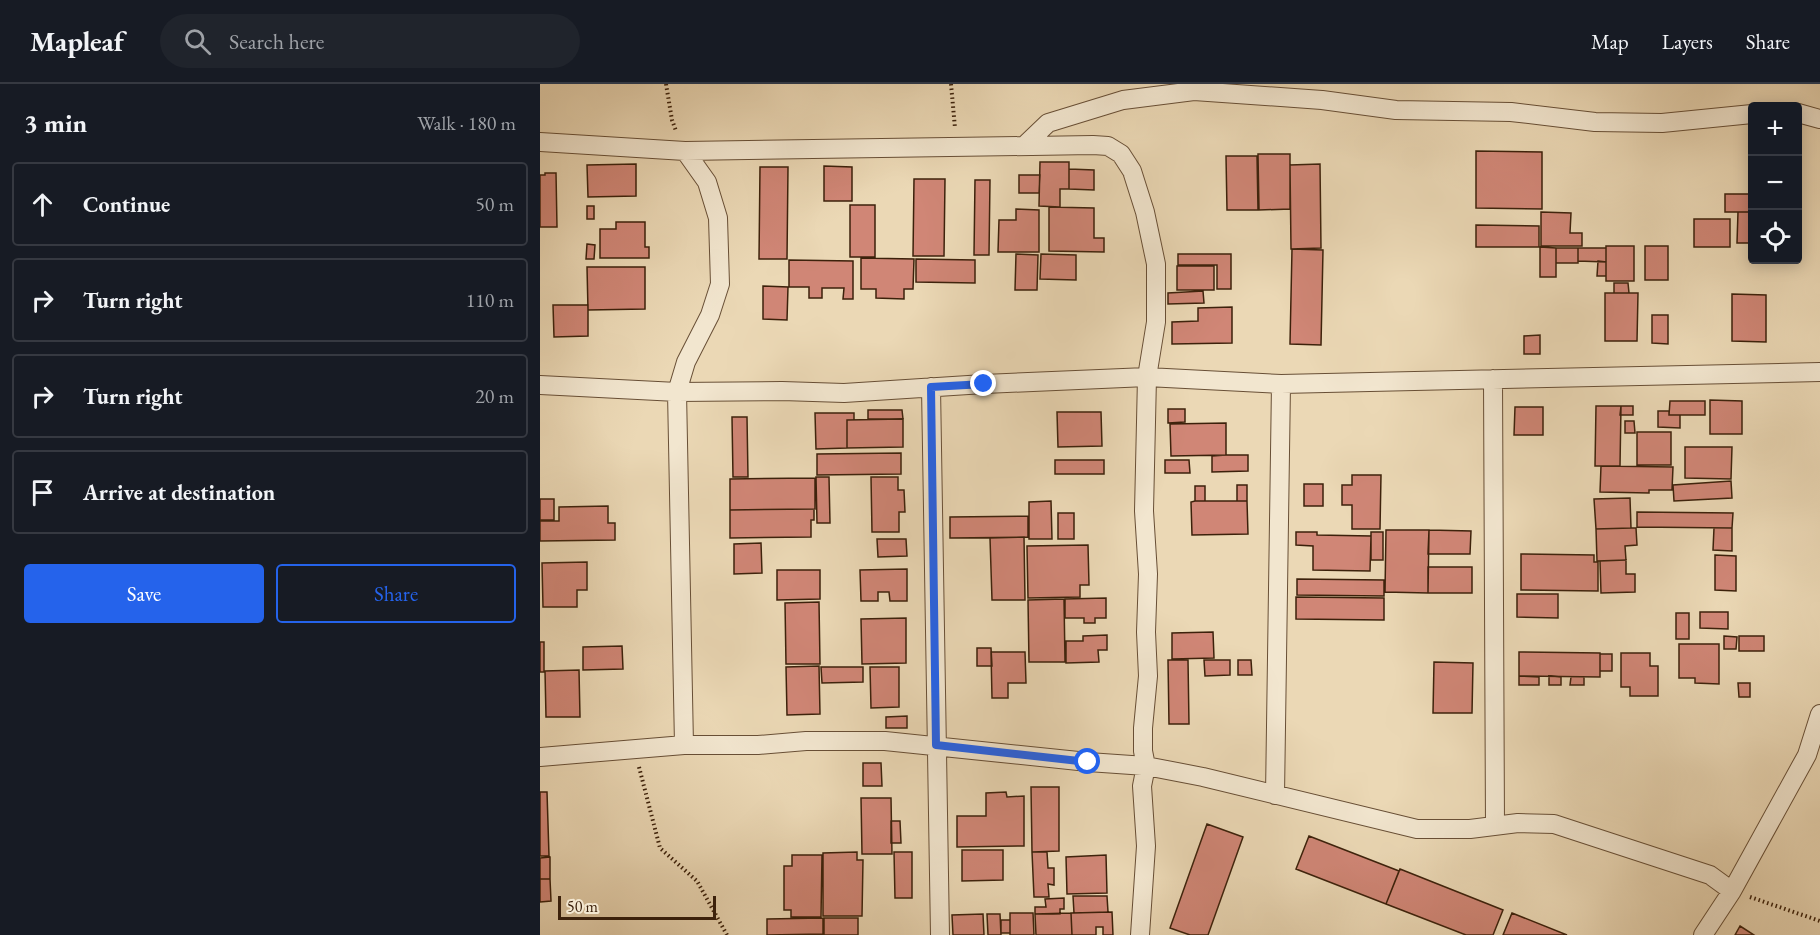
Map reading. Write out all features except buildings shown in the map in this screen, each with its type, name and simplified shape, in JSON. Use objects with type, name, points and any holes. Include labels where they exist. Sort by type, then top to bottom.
[{"type":"street","points":[[1025,145],[1048,123],[1123,100],[1194,91],[1322,99],[1396,110],[1511,112],[1596,122],[1662,123],[1748,114]]},
{"type":"street","points":[[1802,114],[1820,119]]},
{"type":"street","points":[[540,142],[685,151],[1025,145],[1108,147],[1120,154],[1131,171],[1145,212],[1156,264],[1156,322],[1147,376],[1144,512],[1148,574],[1146,632],[1148,676],[1143,739],[1146,766],[1142,786],[1146,846],[1140,935]]},
{"type":"street","points":[[684,745],[677,392],[686,362],[710,315],[720,284],[718,218],[707,182],[685,151]]},
{"type":"street","points":[[540,385],[677,392],[844,393],[1147,376],[1281,384],[1820,372]]},
{"type":"street","points":[[1493,379],[1495,826]]},
{"type":"street","points":[[1275,795],[1281,384]]},
{"type":"street","points":[[931,387],[940,935]]},
{"type":"street","points":[[1703,935],[1732,891],[1807,755],[1820,714]]},
{"type":"street","points":[[540,757],[684,745],[885,741],[1146,766],[1417,829],[1470,829],[1518,823],[1554,824],[1710,875],[1732,891]]},
{"type":"path","points":[[666,84],[672,120],[685,151]]},
{"type":"path","points":[[951,84],[957,147]]},
{"type":"path","points":[[634,749],[660,848],[697,881],[727,935]]},
{"type":"path","points":[[1732,891],[1820,921]]},
{"type":"route","points":[[984,384],[931,387],[936,745],[1088,762]]}]
